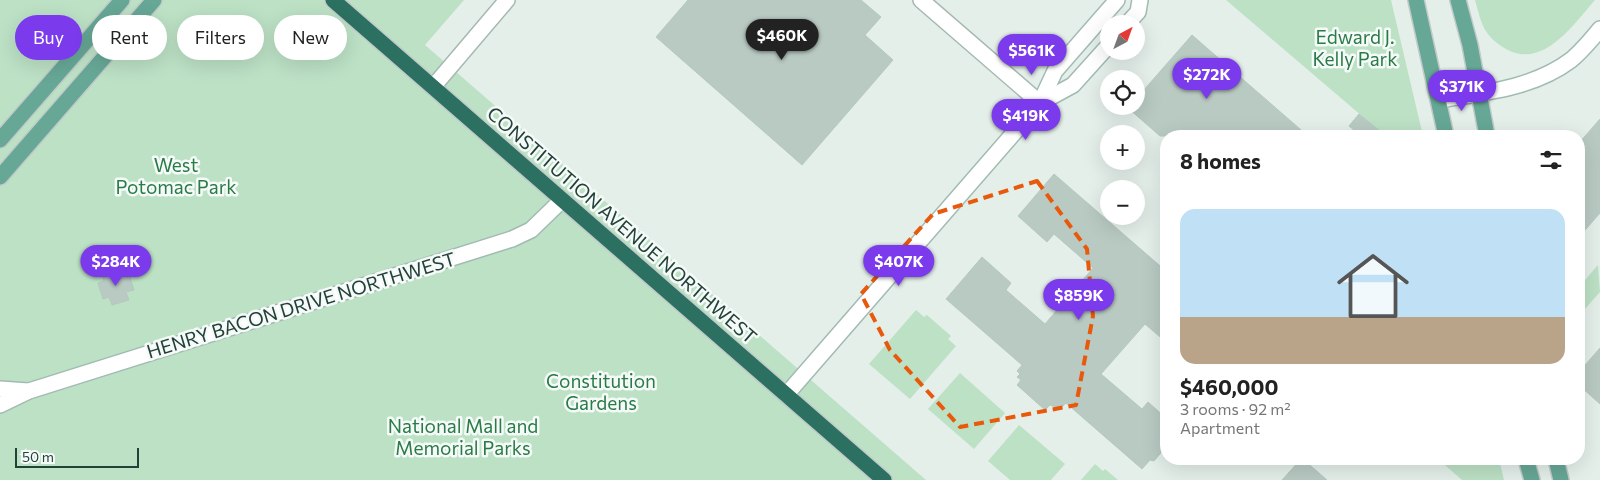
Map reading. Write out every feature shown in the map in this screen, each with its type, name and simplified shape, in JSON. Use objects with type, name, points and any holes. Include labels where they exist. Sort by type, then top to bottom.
[{"type":"highway","name":"CONSTITUTION AVENUE NORTHWEST","points":[[332,0],[884,480]]},
{"type":"main road","points":[[0,140],[122,0]]},
{"type":"main road","points":[[0,177],[154,0]]},
{"type":"main road","points":[[1416,0],[1445,130]]},
{"type":"main road","points":[[1458,0],[1486,130]]},
{"type":"main road","points":[[1528,465],[1532,480]]},
{"type":"main road","points":[[1557,465],[1561,480]]},
{"type":"street","points":[[433,87],[508,0]]},
{"type":"street","points":[[922,0],[1040,103]]},
{"type":"street","points":[[786,394],[1040,103],[1055,71],[1117,0]]},
{"type":"street","points":[[1136,15],[1138,12],[1140,0]]},
{"type":"street","points":[[1439,100],[1479,94],[1524,83],[1549,74],[1572,59],[1600,29]]},
{"type":"street","points":[[1040,103],[1073,85],[1100,55]]},
{"type":"street","name":"HENRY BACON DRIVE NORTHWEST","points":[[29,391],[512,239],[531,230],[562,200]]},
{"type":"street","points":[[0,389],[29,391]]},
{"type":"street","points":[[0,405],[29,391]]},
{"type":"highlighted area","points":[[1037,181],[1087,249],[1093,316],[1076,405],[960,427],[890,350],[861,294],[933,214]]},
{"type":"green space","name":"West Potomac Park","points":[[0,0],[464,0],[425,45],[926,480],[0,480]]},
{"type":"green space","name":"Edward J. Kelly Park","points":[[1226,0],[1391,0],[1422,130],[1378,130]]},
{"type":"green space","points":[[1475,0],[1595,0],[1567,32],[1545,49],[1533,54],[1520,54],[1506,49],[1492,39],[1484,29]]},
{"type":"green space","points":[[1598,265],[1600,292],[1585,309],[1585,280]]},
{"type":"green space","points":[[916,310],[924,317],[927,315],[951,336],[948,339],[956,346],[910,399],[869,364]]},
{"type":"green space","points":[[960,373],[1005,413],[974,449],[928,409]]},
{"type":"green space","points":[[1019,425],[1065,464],[1051,480],[1010,480],[988,461]]},
{"type":"green space","points":[[1095,464],[1103,471],[1105,469],[1118,480],[1081,480]]},
{"type":"green space","points":[[1445,465],[1500,465],[1504,480],[1462,480]]},
{"type":"building","points":[[688,0],[861,0],[881,17],[865,35],[893,60],[802,165],[656,37]]},
{"type":"building","points":[[1192,35],[1301,130],[1160,130],[1160,136],[1136,115],[1145,115],[1145,89]]},
{"type":"building","points":[[1359,114],[1379,130],[1354,130],[1349,126]]},
{"type":"building","points":[[1600,119],[1600,213],[1585,230],[1585,136]]},
{"type":"building","points":[[1054,174],[1100,214],[1100,225],[1113,225],[1160,266],[1160,337],[1145,324],[1101,374],[1142,409],[1148,402],[1160,413],[1160,454],[1154,461],[1150,460],[1142,469],[1066,403],[1060,409],[1050,405],[1045,410],[1017,385],[1021,380],[1017,377],[1020,374],[1017,371],[1022,365],[946,299],[982,257],[1011,283],[1006,290],[1045,324],[1093,268],[1054,234],[1047,242],[1018,216]]},
{"type":"building","points":[[119,270],[121,276],[129,274],[134,290],[126,292],[129,300],[112,305],[109,297],[103,299],[98,283],[104,281],[102,275]]},
{"type":"building","points":[[1600,348],[1600,404],[1585,390],[1585,365]]},
{"type":"building","points":[[1296,465],[1310,465],[1327,480],[1282,480]]},
{"type":"park label","name":"Constitution Gardens","points":[[601,392]]},
{"type":"park label","name":"National Mall and Memorial Parks","points":[[463,437]]}]
